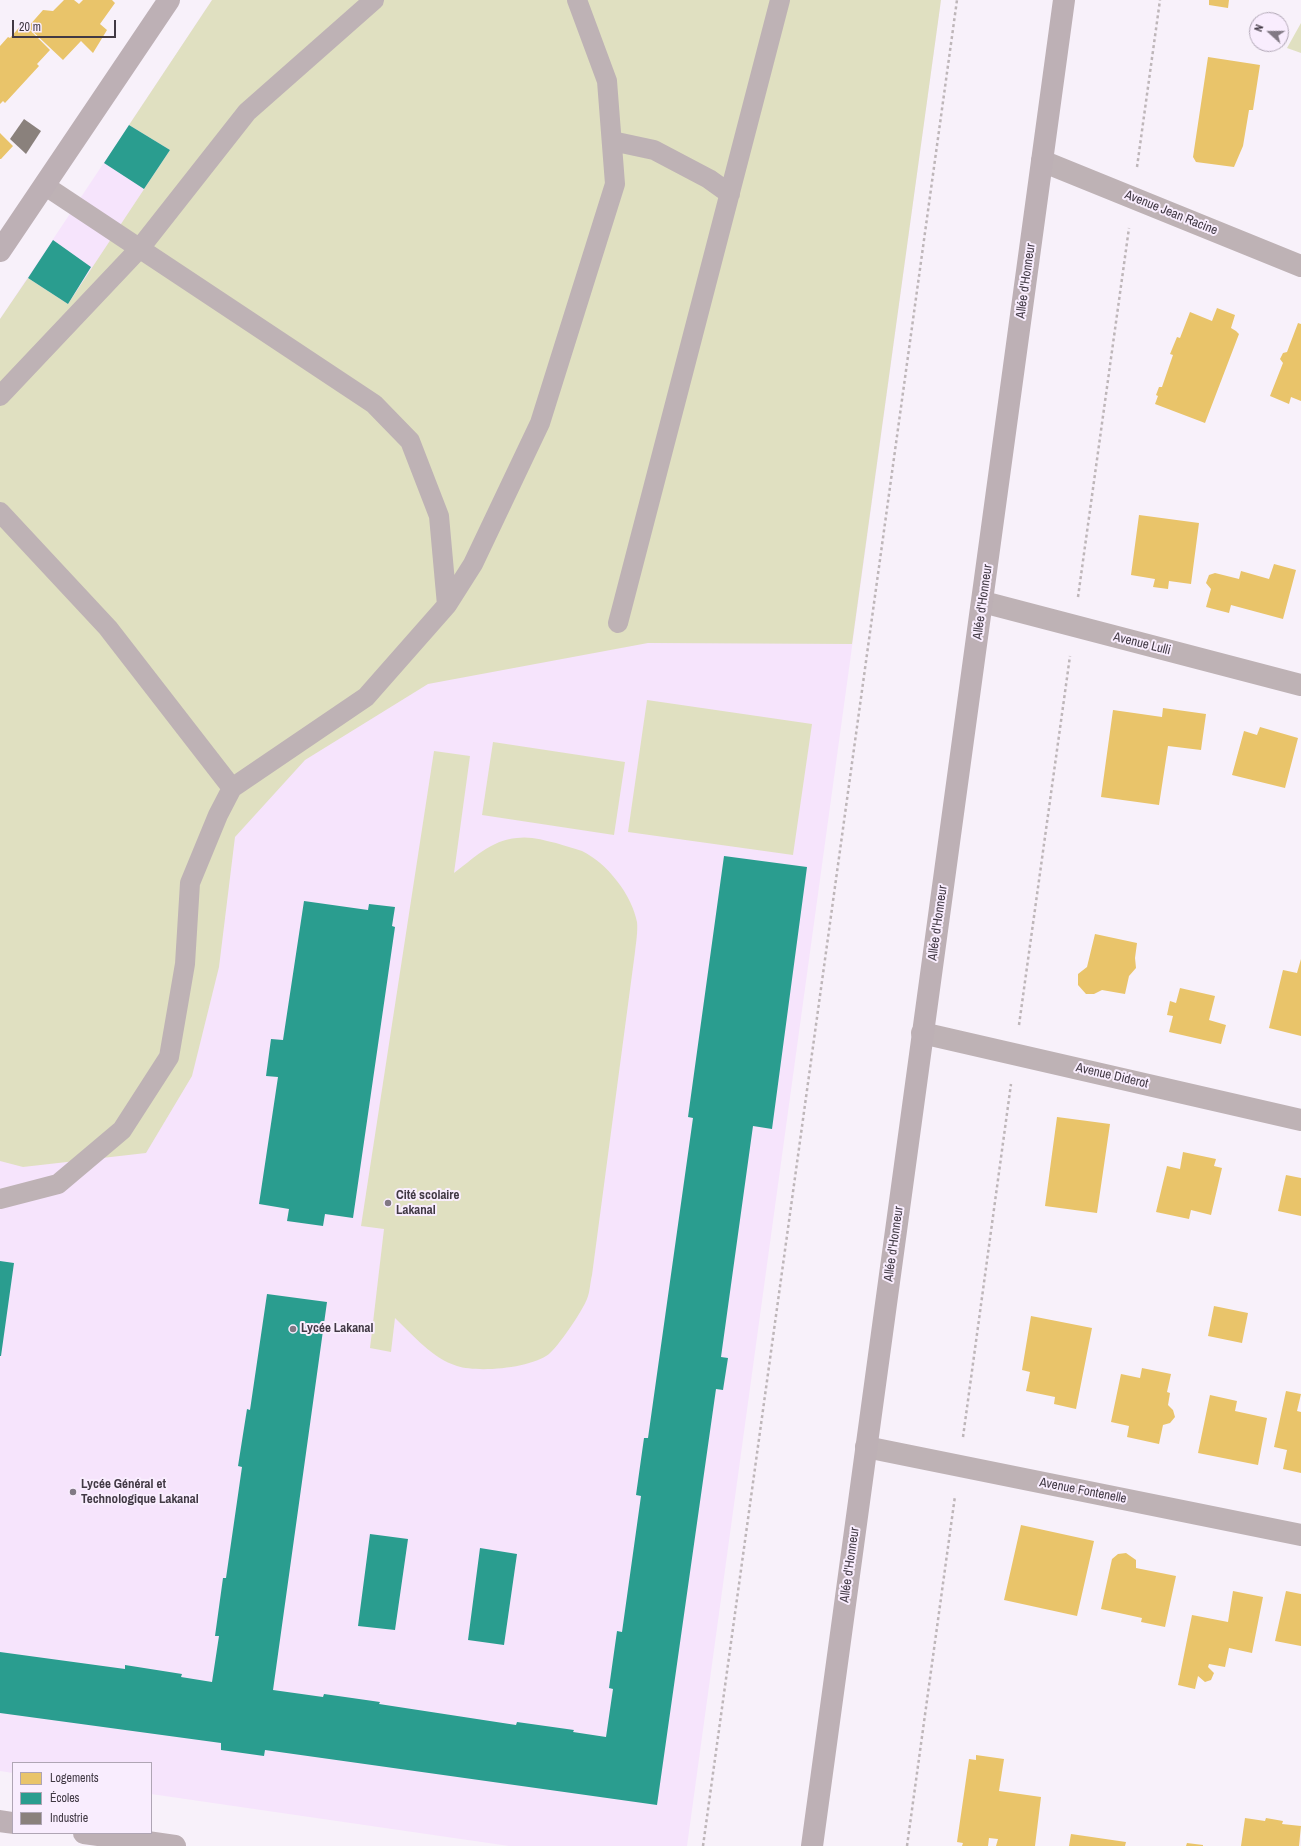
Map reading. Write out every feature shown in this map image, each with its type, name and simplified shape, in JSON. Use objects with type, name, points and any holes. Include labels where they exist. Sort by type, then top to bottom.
[{"type":"main road","points":[[0,251],[169,0]]},
{"type":"main road","name":"Allée d'Honneur","points":[[812,1846],[1064,0]]},
{"type":"main road","points":[[0,1821],[12,1823]]},
{"type":"main road","points":[[91,1834],[175,1846]]},
{"type":"street","name":"Avenue Jean Racine","points":[[1042,160],[1301,266]]},
{"type":"street","name":"Avenue Lulli","points":[[983,602],[1301,685]]},
{"type":"street","name":"Avenue Diderot","points":[[922,1034],[1301,1120]]},
{"type":"street","name":"Avenue Fontenelle","points":[[866,1447],[1301,1535]]},
{"type":"lane","points":[[0,396],[140,248],[247,112],[374,0]]},
{"type":"lane","points":[[618,623],[780,0]]},
{"type":"lane","points":[[0,1199],[58,1184],[122,1130],[169,1056],[185,964],[190,883],[218,815],[232,788],[366,697],[447,604],[473,564],[540,423],[615,184],[607,81],[578,1]]},
{"type":"lane","points":[[612,141],[654,150],[709,179],[730,194]]},
{"type":"lane","points":[[44,185],[374,404],[410,441],[439,516],[447,604]]},
{"type":"lane","points":[[0,512],[108,628],[232,788]]},
{"type":"path","points":[[703,1846],[957,0]]},
{"type":"path","points":[[907,1846],[1160,0]]},
{"type":"shaded area","name":"Cité scolaire Lakanal","points":[[212,0],[941,0],[687,1846],[509,1846],[152,1794],[152,1762],[12,1762],[12,1773],[0,1771],[0,319]]},
{"type":"green space","points":[[212,0],[941,0],[852,644],[648,643],[428,684],[305,760],[235,837],[219,967],[192,1076],[146,1153],[23,1167],[0,1161],[0,319],[28,278],[68,304],[170,150],[129,125]]},
{"type":"green space","points":[[1301,23],[1301,53],[1289,49],[1289,44]]},
{"type":"green space","points":[[647,700],[812,724],[793,855],[628,832]]},
{"type":"green space","points":[[493,742],[625,762],[614,835],[482,815]]},
{"type":"green space","points":[[434,751],[470,756],[454,873],[483,851],[499,842],[517,838],[527,838],[556,843],[582,851],[600,863],[624,891],[630,901],[637,922],[635,952],[588,1296],[585,1304],[570,1328],[549,1354],[530,1363],[504,1368],[467,1368],[457,1366],[439,1358],[424,1346],[395,1318],[391,1352],[370,1348],[384,1229],[361,1226]]},
{"type":"building: Logements","points":[[64,0],[74,0],[79,4],[83,0],[112,0],[115,3],[100,24],[107,30],[93,53],[81,41],[63,60],[28,27],[43,10],[53,11]]},
{"type":"building: Logements","points":[[1209,0],[1229,0],[1228,8],[1209,5]]},
{"type":"building: Logements","points":[[23,23],[50,50],[37,64],[39,66],[5,103],[3,101],[0,104],[0,46],[8,37],[10,38]]},
{"type":"building: Logements","points":[[1208,57],[1260,65],[1253,110],[1249,110],[1243,146],[1234,167],[1196,162],[1193,157]]},
{"type":"building: Logements","points":[[0,133],[13,146],[1,159],[0,159]]},
{"type":"building: Logements","points":[[1217,308],[1235,315],[1231,328],[1239,334],[1205,423],[1155,404],[1158,396],[1156,395],[1159,387],[1162,387],[1173,355],[1170,354],[1177,337],[1180,338],[1190,312],[1212,321]]},
{"type":"building: Logements","points":[[1298,323],[1301,324],[1301,401],[1291,397],[1289,404],[1270,396],[1283,363],[1280,359],[1283,353],[1287,352]]},
{"type":"building: Logements","points":[[1139,515],[1199,523],[1191,584],[1169,581],[1168,589],[1153,587],[1155,579],[1131,575]]},
{"type":"building: Logements","points":[[1274,564],[1296,570],[1283,619],[1231,605],[1229,613],[1206,607],[1211,589],[1206,583],[1209,575],[1215,573],[1239,579],[1241,571],[1269,579]]},
{"type":"building: Logements","points":[[1163,708],[1206,714],[1201,750],[1168,746],[1159,805],[1101,797],[1113,710],[1162,717]]},
{"type":"building: Logements","points":[[1260,727],[1298,738],[1285,788],[1232,775],[1244,731],[1257,735]]},
{"type":"building: Logements","points":[[1095,934],[1137,943],[1135,958],[1136,968],[1129,976],[1125,994],[1102,990],[1094,994],[1086,994],[1078,985],[1078,974],[1087,967]]},
{"type":"building: Logements","points":[[1301,959],[1301,1036],[1269,1028],[1283,970],[1297,973]]},
{"type":"building: Logements","points":[[1180,988],[1215,996],[1209,1020],[1226,1025],[1221,1044],[1169,1032],[1173,1016],[1167,1015],[1170,1001],[1176,1003]]},
{"type":"building: Logements","points":[[1057,1117],[1110,1124],[1097,1213],[1045,1206]]},
{"type":"building: Logements","points":[[1183,1152],[1216,1159],[1214,1166],[1222,1168],[1211,1215],[1191,1210],[1189,1219],[1156,1212],[1167,1166],[1180,1169]]},
{"type":"building: Logements","points":[[1286,1175],[1301,1178],[1301,1216],[1278,1211]]},
{"type":"building: Logements","points":[[1214,1306],[1248,1313],[1242,1343],[1208,1336]]},
{"type":"building: Logements","points":[[1031,1316],[1092,1328],[1076,1409],[1054,1404],[1055,1397],[1026,1391],[1030,1372],[1022,1370]]},
{"type":"building: Logements","points":[[1142,1368],[1171,1374],[1167,1392],[1170,1393],[1168,1405],[1173,1410],[1175,1417],[1170,1423],[1163,1425],[1159,1444],[1127,1437],[1129,1426],[1111,1422],[1121,1374],[1140,1378]]},
{"type":"building: Logements","points":[[1286,1391],[1301,1394],[1297,1411],[1301,1412],[1301,1473],[1283,1469],[1287,1450],[1274,1447]]},
{"type":"building: Logements","points":[[1210,1395],[1237,1401],[1235,1411],[1267,1418],[1258,1465],[1198,1453]]},
{"type":"building: Logements","points":[[1021,1525],[1094,1541],[1077,1616],[1004,1600]]},
{"type":"building: Logements","points":[[1126,1553],[1136,1560],[1136,1568],[1176,1576],[1165,1627],[1141,1622],[1142,1618],[1101,1609],[1112,1559],[1118,1554]]},
{"type":"building: Logements","points":[[1233,1591],[1263,1597],[1252,1653],[1229,1648],[1225,1667],[1209,1664],[1208,1667],[1214,1673],[1211,1680],[1205,1682],[1198,1676],[1195,1689],[1178,1685],[1192,1615],[1228,1622]]},
{"type":"building: Logements","points":[[1286,1591],[1301,1594],[1301,1646],[1275,1641]]},
{"type":"building: Logements","points":[[976,1755],[1004,1759],[999,1791],[1041,1797],[1035,1846],[996,1846],[998,1839],[989,1838],[988,1846],[962,1846],[963,1843],[957,1842],[969,1759],[976,1760]]},
{"type":"building: Logements","points":[[1245,1818],[1265,1821],[1266,1818],[1283,1821],[1282,1824],[1301,1826],[1299,1846],[1241,1846]]},
{"type":"building: Logements","points":[[1071,1834],[1126,1842],[1125,1846],[1069,1846]]},
{"type":"building: Logements","points":[[1187,1843],[1203,1845],[1203,1846],[1186,1846]]},
{"type":"building: Écoles","points":[[129,125],[170,150],[144,189],[104,163]]},
{"type":"building: Écoles","points":[[53,240],[91,267],[68,304],[28,278]]},
{"type":"building: Écoles","name":"Lycée Lakanal","points":[[724,856],[807,867],[772,1129],[753,1126],[721,1357],[728,1358],[723,1390],[716,1389],[657,1805],[265,1750],[264,1756],[221,1750],[221,1743],[0,1713],[0,1652],[125,1669],[125,1665],[182,1674],[181,1677],[212,1682],[219,1636],[215,1636],[223,1578],[226,1578],[242,1467],[238,1466],[247,1409],[250,1410],[267,1294],[327,1302],[273,1690],[323,1697],[324,1694],[516,1725],[517,1722],[574,1730],[573,1732],[606,1737],[613,1689],[609,1688],[617,1631],[622,1632],[641,1496],[636,1495],[644,1438],[648,1438],[693,1118],[688,1117]]},
{"type":"building: Écoles","points":[[304,901],[368,910],[369,904],[395,907],[392,926],[395,927],[353,1218],[325,1214],[323,1226],[287,1221],[289,1209],[259,1204],[278,1077],[266,1076],[271,1039],[283,1040]]},
{"type":"building: Écoles","points":[[0,1261],[14,1263],[1,1356],[0,1356]]},
{"type":"building: Écoles","points":[[370,1534],[408,1539],[395,1630],[358,1626]]},
{"type":"building: Écoles","points":[[480,1548],[517,1554],[504,1645],[468,1640]]},
{"type":"building: Industrie","points":[[24,119],[41,131],[26,154],[10,139]]},
{"type":"place","name":"Cité scolaire Lakanal","points":[[388,1203]]},
{"type":"place","name":"Lycée Lakanal","points":[[293,1329]]},
{"type":"place","name":"Lycée Général et Technologique Lakanal","points":[[73,1492]]}]
